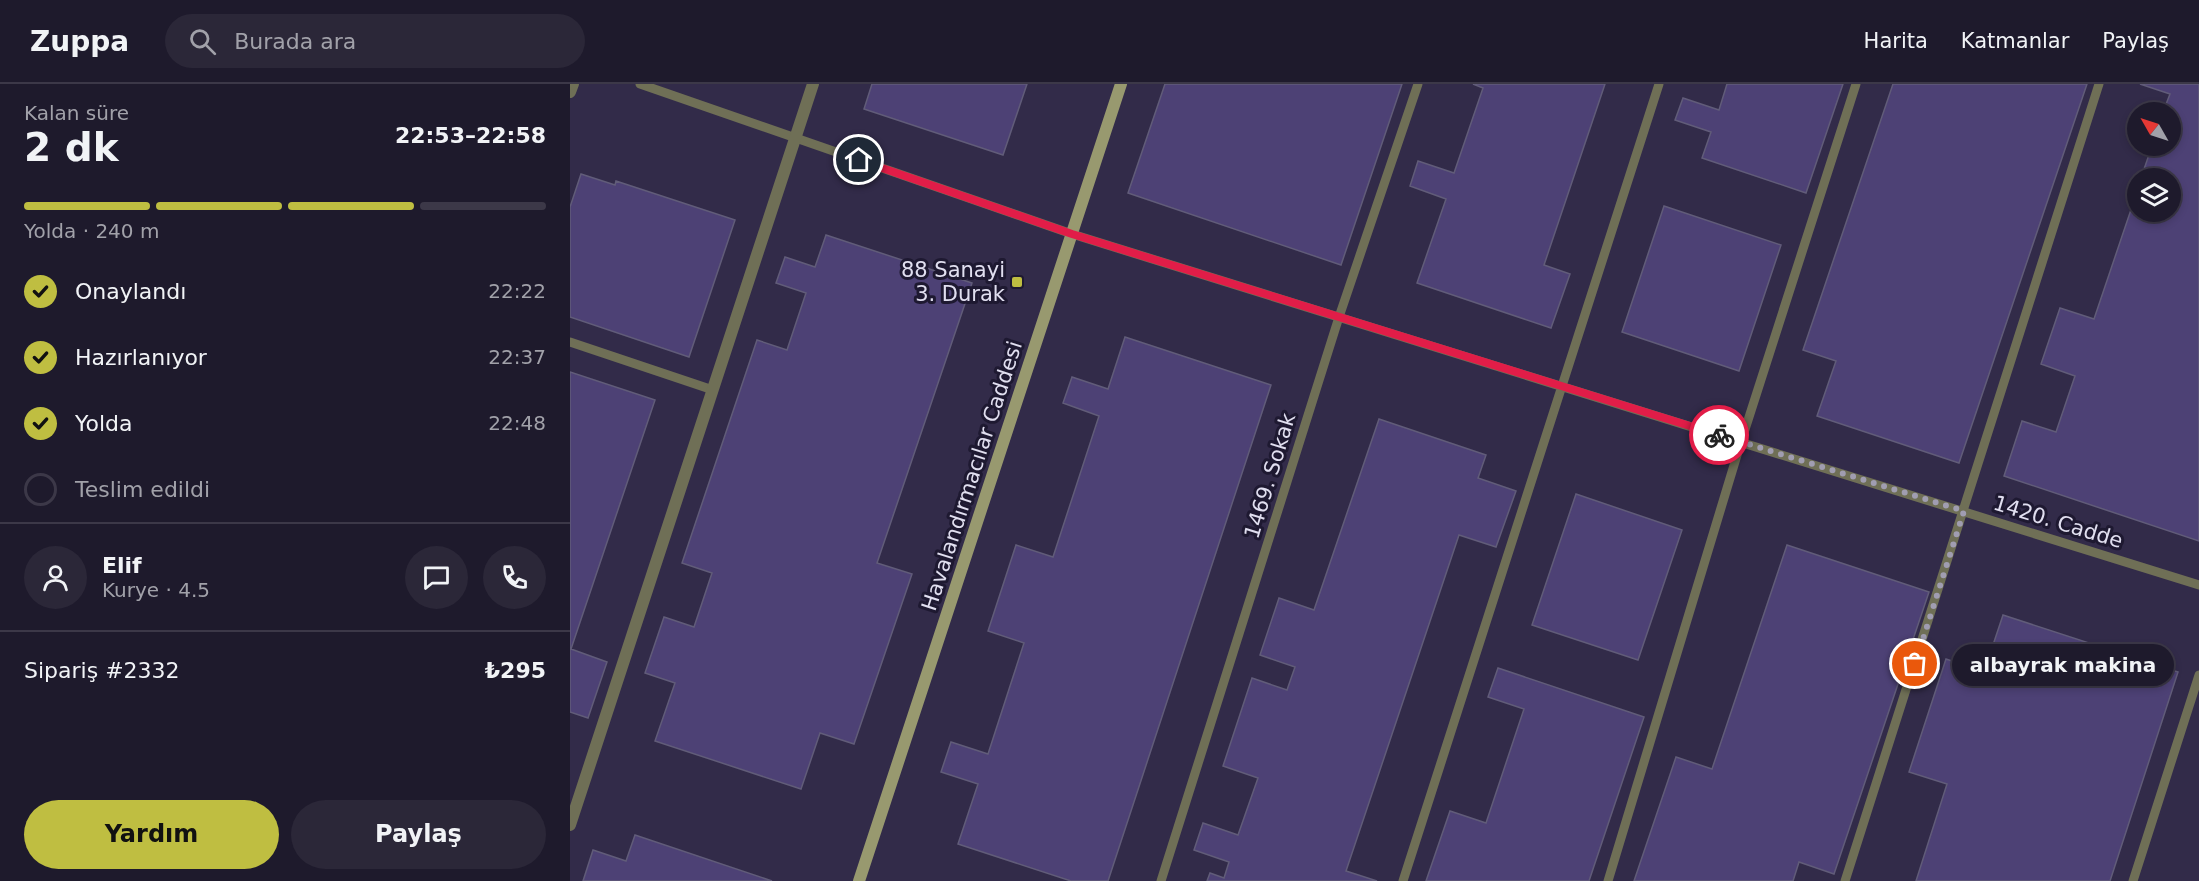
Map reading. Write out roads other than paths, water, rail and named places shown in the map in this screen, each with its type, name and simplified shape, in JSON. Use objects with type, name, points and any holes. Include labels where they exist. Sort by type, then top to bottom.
[{"type":"street","points":[[570,92],[573,84]]},
{"type":"street","points":[[570,825],[813,84]]},
{"type":"street","name":"Havalandırmacılar Caddesi","points":[[859,881],[1121,84]]},
{"type":"lane","name":"1420. Cadde","points":[[640,84],[1072,234],[2199,585]]},
{"type":"lane","name":"1469. Sokak","points":[[1161,881],[1339,317],[1418,84]]},
{"type":"lane","points":[[1403,881],[1659,84]]},
{"type":"lane","points":[[1608,881],[1741,442],[1856,84]]},
{"type":"lane","points":[[1845,881],[2099,84]]},
{"type":"lane","points":[[570,342],[713,390]]},
{"type":"lane","points":[[2133,881],[2199,675]]},
{"type":"place","name":"88 Sanayi 3. Durak","points":[[1017,282]]},
{"type":"place","name":"albayrak makina","points":[[1915,664]]}]
